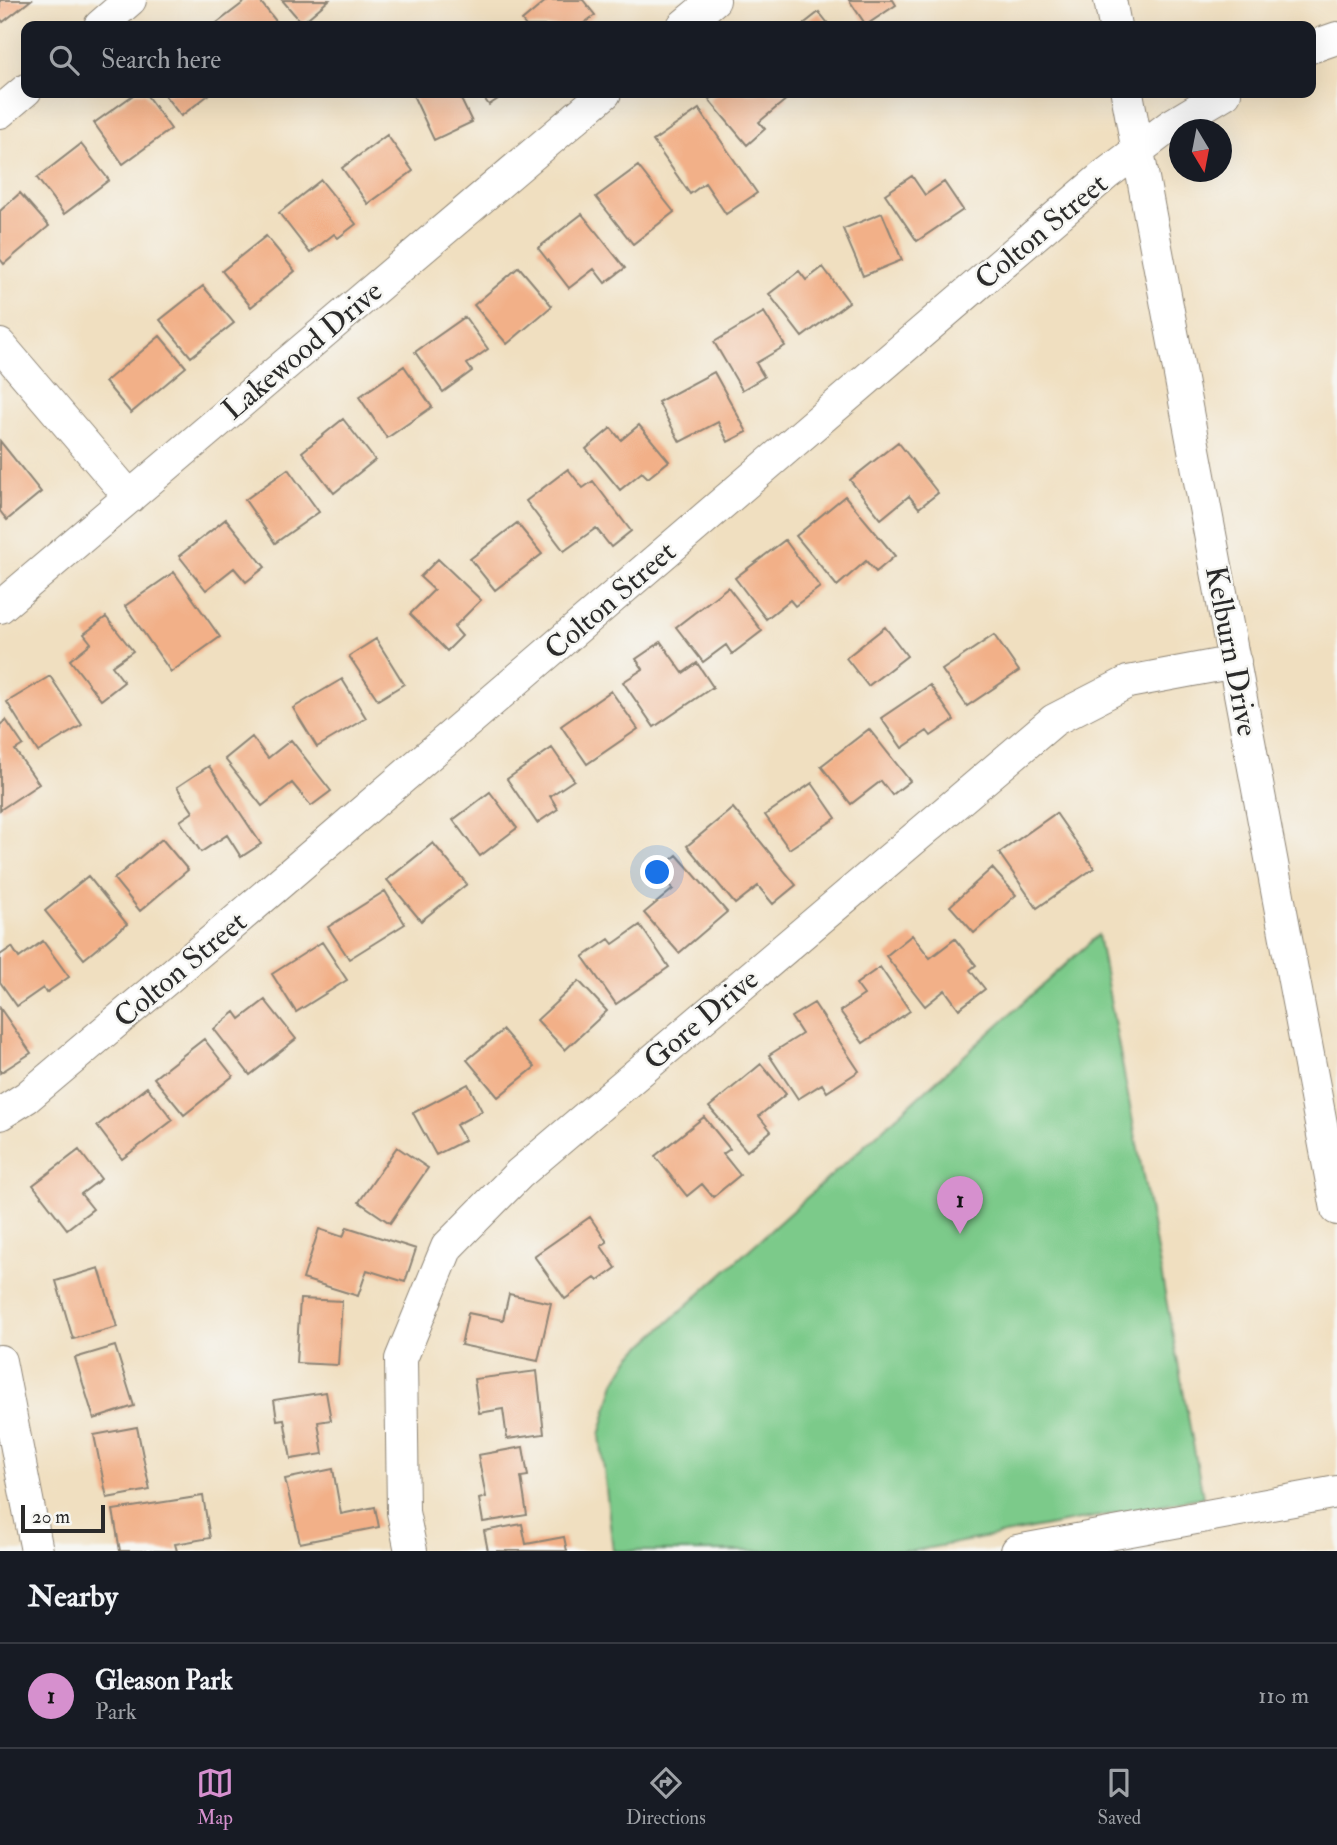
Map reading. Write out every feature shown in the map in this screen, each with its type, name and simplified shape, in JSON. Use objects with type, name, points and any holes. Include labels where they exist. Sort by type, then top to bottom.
[{"type":"street","points":[[106,21],[130,0]]},
{"type":"street","points":[[689,21],[714,0]]},
{"type":"street","points":[[1110,0],[1114,21]]},
{"type":"street","points":[[1316,45],[1337,38]]},
{"type":"street","points":[[0,112],[21,94]]},
{"type":"street","name":"Lakewood Drive","points":[[0,607],[599,98]]},
{"type":"street","name":"Kelburn Drive","points":[[1128,98],[1337,1209]]},
{"type":"street","name":"Colton Street","points":[[0,1114],[27,1097],[215,939],[1105,175],[1170,126],[1218,98]]},
{"type":"street","points":[[0,345],[130,497]]},
{"type":"street","name":"Gore Drive","points":[[411,1551],[403,1512],[401,1359],[447,1247],[519,1174],[1054,720],[1128,682],[1235,662]]},
{"type":"street","points":[[0,1361],[37,1551]]},
{"type":"street","points":[[1017,1551],[1337,1492]]},
{"type":"green space","points":[[1098,935],[1203,1497],[913,1551],[613,1551],[600,1435],[615,1382],[631,1356]]},
{"type":"building","points":[[0,0],[31,0],[3,22],[0,18]]},
{"type":"building","points":[[247,0],[259,0],[276,21],[220,21]]},
{"type":"building","points":[[282,0],[329,0],[304,21],[300,21]]},
{"type":"building","points":[[547,0],[583,0],[595,15],[587,21],[522,21]]},
{"type":"building","points":[[849,0],[893,0],[896,5],[872,21],[863,21]]},
{"type":"building","points":[[819,12],[826,21],[807,21]]},
{"type":"building","points":[[129,98],[149,98],[171,129],[123,164],[94,123]]},
{"type":"building","points":[[167,98],[204,98],[181,116]]},
{"type":"building","points":[[414,98],[460,98],[472,122],[434,140]]},
{"type":"building","points":[[484,98],[500,98],[489,105]]},
{"type":"building","points":[[788,98],[759,122],[765,129],[747,145],[709,100]]},
{"type":"building","points":[[699,109],[757,193],[726,214],[705,183],[690,194],[653,141]]},
{"type":"building","points":[[387,135],[413,171],[368,204],[342,168]]},
{"type":"building","points":[[81,144],[109,180],[64,214],[37,178]]},
{"type":"building","points":[[638,166],[674,212],[633,244],[596,197]]},
{"type":"building","points":[[912,176],[925,195],[944,182],[963,210],[917,241],[885,194]]},
{"type":"building","points":[[321,180],[356,224],[338,238],[334,234],[310,253],[279,213]]},
{"type":"building","points":[[20,193],[49,226],[4,264],[0,259],[0,211]]},
{"type":"building","points":[[882,213],[902,260],[863,276],[843,229]]},
{"type":"building","points":[[582,214],[625,268],[605,283],[594,269],[569,288],[538,248]]},
{"type":"building","points":[[266,236],[295,271],[251,307],[222,271]]},
{"type":"building","points":[[519,267],[552,306],[507,344],[474,305]]},
{"type":"building","points":[[823,267],[849,302],[802,337],[769,294],[799,271],[806,280]]},
{"type":"building","points":[[203,286],[234,323],[191,357],[160,320]]},
{"type":"building","points":[[764,312],[785,346],[756,363],[764,377],[742,390],[714,342]]},
{"type":"building","points":[[465,317],[488,349],[467,364],[472,371],[443,392],[415,352]]},
{"type":"building","points":[[160,336],[186,367],[131,413],[105,382]]},
{"type":"building","points":[[404,366],[432,407],[387,438],[359,397]]},
{"type":"building","points":[[714,372],[747,432],[728,442],[718,422],[680,442],[658,402]]},
{"type":"building","points":[[343,419],[375,460],[334,493],[302,452]]},
{"type":"building","points":[[639,425],[669,461],[648,478],[642,472],[620,490],[586,449],[611,428],[621,440]]},
{"type":"building","points":[[0,441],[41,492],[7,520],[0,511]]},
{"type":"building","points":[[898,442],[938,493],[919,508],[909,496],[881,519],[850,480]]},
{"type":"building","points":[[288,469],[319,512],[275,543],[245,500]]},
{"type":"building","points":[[568,469],[583,488],[593,481],[631,531],[611,547],[596,528],[564,551],[526,501]]},
{"type":"building","points":[[845,496],[895,556],[876,572],[866,561],[837,586],[796,536]]},
{"type":"building","points":[[226,519],[265,567],[246,582],[234,568],[206,590],[179,556]]},
{"type":"building","points":[[517,523],[542,554],[495,590],[470,559]]},
{"type":"building","points":[[785,540],[820,587],[795,606],[790,600],[766,619],[735,578]]},
{"type":"building","points":[[438,559],[481,600],[454,627],[462,636],[447,651],[410,614],[434,590],[420,577]]},
{"type":"building","points":[[174,572],[220,637],[171,672],[125,606]]},
{"type":"building","points":[[728,587],[762,631],[732,654],[726,645],[703,662],[676,627]]},
{"type":"building","points":[[106,617],[133,651],[112,666],[124,682],[101,700],[70,660],[91,643],[84,634]]},
{"type":"building","points":[[885,627],[907,656],[868,686],[846,658]]},
{"type":"building","points":[[994,635],[1019,671],[967,706],[942,670]]},
{"type":"building","points":[[376,639],[404,684],[378,700],[349,656]]},
{"type":"building","points":[[661,642],[683,673],[697,663],[713,687],[654,727],[623,682],[643,669],[636,659]]},
{"type":"building","points":[[50,676],[82,725],[38,752],[7,702]]},
{"type":"building","points":[[342,679],[366,718],[317,747],[293,708]]},
{"type":"building","points":[[930,685],[954,720],[931,736],[927,731],[902,748],[881,718]]},
{"type":"building","points":[[611,691],[638,729],[587,764],[561,726]]},
{"type":"building","points":[[6,720],[23,745],[15,750],[39,784],[0,810],[0,725]]},
{"type":"building","points":[[869,729],[910,781],[892,795],[881,781],[851,804],[821,766]]},
{"type":"building","points":[[252,737],[268,758],[291,740],[331,791],[311,806],[292,783],[262,806],[225,759]]},
{"type":"building","points":[[552,748],[574,780],[550,796],[558,809],[537,823],[507,779]]},
{"type":"building","points":[[209,766],[261,844],[241,857],[227,835],[201,852],[180,821],[193,812],[177,787]]},
{"type":"building","points":[[812,783],[836,818],[789,849],[765,815]]},
{"type":"building","points":[[490,792],[517,828],[480,856],[453,820]]},
{"type":"building","points":[[733,808],[796,885],[773,904],[758,886],[735,904],[687,846]]},
{"type":"building","points":[[1056,813],[1094,868],[1037,908],[999,853]]},
{"type":"building","points":[[162,839],[188,870],[140,911],[114,879]]},
{"type":"building","points":[[433,843],[467,884],[421,921],[387,880]]},
{"type":"building","points":[[677,855],[727,912],[679,953],[644,913],[673,889],[658,871]]},
{"type":"building","points":[[992,868],[1016,895],[974,933],[950,906]]},
{"type":"building","points":[[88,876],[127,924],[84,959],[45,911]]},
{"type":"building","points":[[385,891],[405,924],[349,959],[328,927]]},
{"type":"building","points":[[640,925],[669,967],[616,1004],[583,957],[609,939],[613,944]]},
{"type":"building","points":[[912,935],[930,958],[955,939],[976,965],[970,970],[985,989],[959,1009],[945,990],[925,1006],[886,956]]},
{"type":"building","points":[[43,941],[69,977],[46,993],[43,988],[17,1006],[0,982],[0,955],[12,947],[19,958]]},
{"type":"building","points":[[322,942],[347,980],[296,1012],[272,974]]},
{"type":"building","points":[[880,967],[910,1011],[863,1043],[840,1011],[864,995],[856,984]]},
{"type":"building","points":[[579,981],[607,1011],[565,1050],[537,1020]]},
{"type":"building","points":[[265,1000],[296,1039],[250,1075],[214,1029],[235,1012],[240,1019]]},
{"type":"building","points":[[814,1003],[859,1071],[827,1092],[822,1084],[798,1099],[769,1055],[802,1034],[791,1017]]},
{"type":"building","points":[[0,1008],[31,1053],[0,1073]]},
{"type":"building","points":[[503,1030],[535,1067],[498,1097],[467,1060]]},
{"type":"building","points":[[204,1039],[233,1076],[184,1115],[154,1078]]},
{"type":"building","points":[[761,1064],[786,1094],[759,1116],[771,1131],[747,1151],[709,1107]]},
{"type":"building","points":[[468,1084],[482,1111],[456,1125],[465,1140],[436,1155],[413,1113]]},
{"type":"building","points":[[147,1087],[173,1120],[122,1159],[97,1126]]},
{"type":"building","points":[[704,1117],[730,1149],[723,1154],[740,1175],[713,1197],[702,1184],[687,1196],[655,1156]]},
{"type":"building","points":[[397,1147],[428,1168],[390,1223],[359,1202]]},
{"type":"building","points":[[79,1150],[101,1179],[81,1194],[93,1209],[67,1229],[33,1185]]},
{"type":"building","points":[[590,1217],[607,1242],[601,1246],[616,1268],[598,1281],[595,1278],[565,1299],[534,1256]]},
{"type":"building","points":[[347,1227],[416,1249],[405,1282],[367,1270],[358,1296],[303,1279],[319,1229],[343,1237]]},
{"type":"building","points":[[99,1268],[117,1327],[73,1339],[56,1281]]},
{"type":"building","points":[[509,1294],[551,1303],[538,1361],[461,1345],[468,1313],[503,1320]]},
{"type":"building","points":[[300,1299],[342,1301],[338,1365],[296,1363]]},
{"type":"building","points":[[115,1346],[134,1406],[94,1419],[75,1358]]},
{"type":"building","points":[[537,1371],[544,1434],[507,1439],[503,1409],[479,1413],[474,1379]]},
{"type":"building","points":[[326,1392],[331,1420],[318,1422],[323,1454],[291,1459],[284,1419],[277,1420],[274,1400]]},
{"type":"building","points":[[137,1427],[150,1490],[107,1498],[94,1435]]},
{"type":"building","points":[[523,1447],[528,1476],[521,1477],[527,1515],[483,1522],[479,1499],[486,1497],[478,1455]]},
{"type":"building","points":[[333,1469],[341,1514],[375,1507],[379,1527],[300,1543],[285,1479]]},
{"type":"building","points":[[203,1496],[210,1538],[175,1544],[177,1551],[120,1551],[113,1510]]},
{"type":"building","points":[[522,1524],[526,1544],[564,1537],[567,1551],[488,1551],[484,1531]]},
{"type":"place","name":"Gleason Park","points":[[960,1234]]}]
